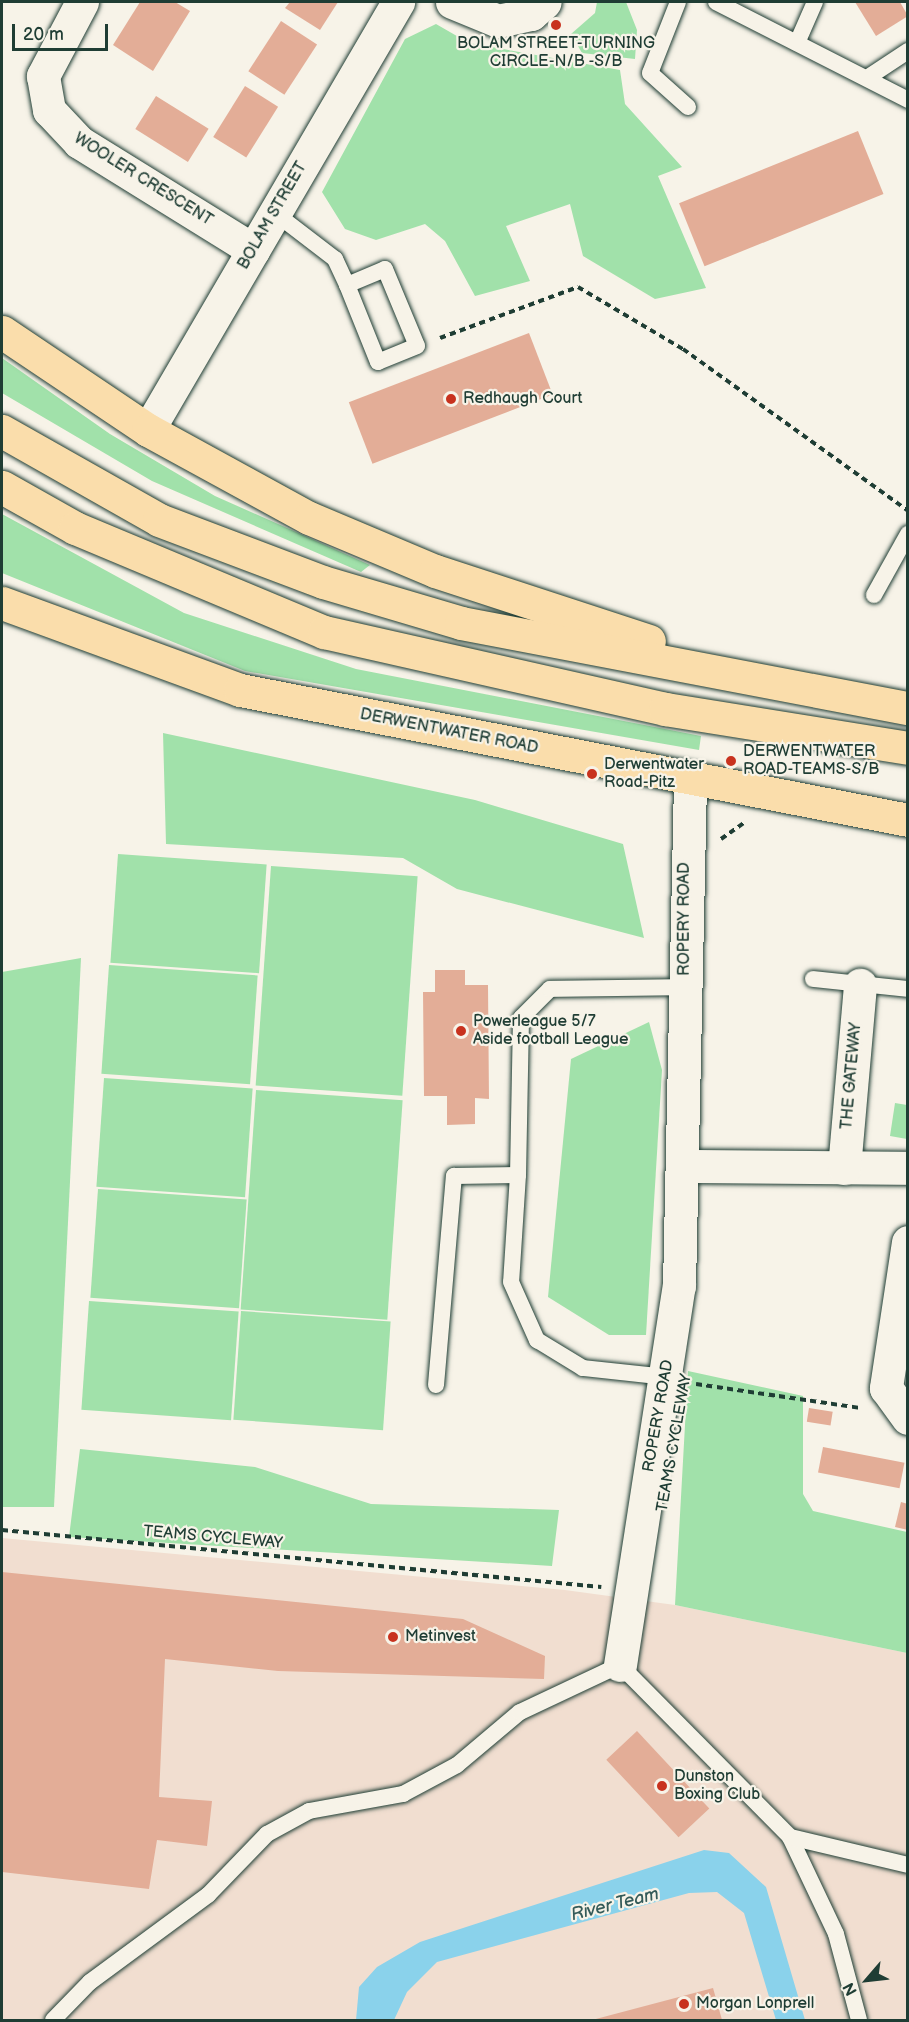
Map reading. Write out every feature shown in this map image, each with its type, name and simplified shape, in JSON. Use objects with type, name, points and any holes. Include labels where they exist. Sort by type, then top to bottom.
[{"type":"main road","points":[[2,332],[148,430],[309,518],[435,571],[776,683]]},
{"type":"main road","points":[[2,431],[159,520],[323,582],[461,623],[908,708]]},
{"type":"main road","points":[[2,488],[75,528],[324,632],[665,709],[908,748]]},
{"type":"main road","name":"DERWENTWATER ROAD","points":[[2,603],[240,690],[690,780],[908,820]]},
{"type":"street","name":"WOOLER CRESCENT","points":[[82,2],[43,76],[49,110],[79,142],[253,250]]},
{"type":"street","name":"BOLAM STREET","points":[[148,430],[398,2]]},
{"type":"street","points":[[452,2],[498,21],[531,14],[545,2]]},
{"type":"street","name":"ROPERY ROAD","points":[[620,1665],[628,1589],[666,1377],[679,1286],[690,780]]},
{"type":"street","name":"THE GATEWAY","points":[[844,1168],[860,985]]},
{"type":"street","points":[[682,1166],[907,1168],[908,1174]]},
{"type":"street","points":[[904,1415],[886,1388],[908,1242]]},
{"type":"lane","points":[[678,2],[650,73],[688,107]]},
{"type":"lane","points":[[716,2],[908,100]]},
{"type":"lane","points":[[797,43],[815,2]]},
{"type":"lane","points":[[867,78],[908,51]]},
{"type":"lane","points":[[275,213],[335,259],[378,362],[417,346],[385,269],[347,285]]},
{"type":"lane","points":[[874,595],[906,542]]},
{"type":"lane","points":[[813,979],[908,990]]},
{"type":"lane","points":[[666,1377],[583,1368],[537,1340],[511,1282],[518,1174],[521,1018],[550,989],[685,987]]},
{"type":"lane","points":[[436,1384],[453,1176],[518,1174]]},
{"type":"lane","points":[[53,2020],[90,1982],[208,1895],[267,1834],[309,1811],[403,1794],[457,1765],[520,1712],[620,1665],[789,1837],[836,1934],[859,2020]]},
{"type":"lane","points":[[789,1837],[908,1865]]},
{"type":"path","points":[[417,346],[578,287],[683,349],[908,510]]},
{"type":"path","points":[[716,848],[739,824],[748,823]]},
{"type":"path","name":"TEAMS CYCLEWAY","points":[[696,1395],[699,1373]]},
{"type":"path","points":[[666,1377],[698,1384],[904,1415]]},
{"type":"path","name":"TEAMS CYCLEWAY","points":[[2,1530],[628,1589]]},
{"type":"shaded area","points":[[2,1538],[565,1590],[675,1605],[907,1653],[907,2020],[2,2020]]},
{"type":"green space","points":[[597,2],[626,2],[637,30],[635,59],[582,53],[571,34],[595,13]]},
{"type":"green space","points":[[436,24],[469,43],[620,70],[625,104],[682,167],[658,176],[706,288],[655,299],[583,256],[570,204],[506,226],[530,281],[475,296],[445,241],[425,224],[376,240],[345,229],[322,192],[405,39]]},
{"type":"green space","points":[[2,358],[110,434],[215,496],[370,565],[361,572],[152,481],[2,393]]},
{"type":"green space","points":[[2,514],[184,613],[356,669],[701,736],[699,750],[245,671],[2,573]]},
{"type":"green space","points":[[163,733],[475,800],[623,844],[644,938],[457,889],[403,858],[166,844]]},
{"type":"green space","points":[[118,854],[267,864],[259,973],[110,963]]},
{"type":"green space","points":[[271,866],[418,876],[402,1096],[256,1085]]},
{"type":"green space","points":[[81,958],[54,1507],[2,1507],[2,972]]},
{"type":"green space","points":[[109,965],[258,975],[250,1084],[101,1074]]},
{"type":"green space","points":[[649,1022],[662,1070],[646,1335],[609,1335],[548,1297],[571,1059]]},
{"type":"green space","points":[[104,1078],[253,1088],[245,1197],[96,1187]]},
{"type":"green space","points":[[256,1090],[403,1100],[387,1320],[241,1309]]},
{"type":"green space","points":[[895,1103],[907,1105],[907,1139],[890,1136]]},
{"type":"green space","points":[[98,1189],[247,1199],[239,1308],[90,1298]]},
{"type":"green space","points":[[89,1301],[239,1311],[231,1420],[81,1410]]},
{"type":"green space","points":[[241,1311],[391,1321],[383,1430],[233,1420]]},
{"type":"green space","points":[[688,1371],[803,1396],[803,1494],[813,1511],[907,1532],[907,1653],[675,1605]]},
{"type":"green space","points":[[80,1449],[255,1467],[371,1504],[559,1510],[552,1566],[69,1537]]},
{"type":"water","name":"River Team","points":[[704,1850],[729,1853],[766,1887],[805,2020],[776,2020],[744,1913],[717,1892],[689,1893],[437,1962],[407,1992],[394,2020],[356,2020],[359,1987],[377,1967],[420,1942]]},
{"type":"building","points":[[140,2],[175,2],[190,11],[153,71],[113,45]]},
{"type":"building","points":[[290,2],[338,2],[320,30],[285,8]]},
{"type":"building","points":[[855,2],[900,2],[908,16],[876,36]]},
{"type":"building","points":[[281,21],[317,44],[284,95],[248,71]]},
{"type":"building","points":[[245,86],[278,107],[246,158],[213,137]]},
{"type":"building","points":[[156,96],[209,129],[188,162],[135,129]]},
{"type":"building","points":[[858,131],[883,194],[705,266],[679,203]]},
{"type":"building","name":"Redhaugh Court","points":[[529,333],[553,395],[372,464],[349,402]]},
{"type":"building","points":[[435,970],[465,970],[465,985],[488,985],[489,1099],[475,1098],[475,1124],[447,1125],[447,1096],[424,1096],[423,992],[435,992]]},
{"type":"building","points":[[809,1408],[833,1412],[831,1426],[807,1422]]},
{"type":"building","points":[[823,1447],[904,1463],[900,1488],[818,1473]]},
{"type":"building","points":[[901,1502],[908,1504],[908,1530],[895,1527]]},
{"type":"building","points":[[2,1572],[463,1619],[545,1656],[544,1679],[278,1671],[165,1659],[159,1797],[212,1801],[207,1846],[157,1840],[149,1889],[2,1872]]},
{"type":"building","points":[[637,1731],[709,1809],[679,1837],[606,1760]]},
{"type":"building","name":"Morgan Lonprell","points":[[713,1988],[722,2020],[592,2020]]},
{"type":"place","name":"BOLAM STREET-TURNING CIRCLE-N/B -S/B","points":[[556,25]]},
{"type":"place","name":"Redhaugh Court","points":[[451,399]]},
{"type":"place","name":"DERWENTWATER ROAD-TEAMS-S/B","points":[[731,761]]},
{"type":"place","name":"Derwentwater Road-Pitz","points":[[592,774]]},
{"type":"place","name":"Powerleague 5/7 Aside football League","points":[[461,1031]]},
{"type":"place","name":"Metinvest","points":[[393,1637]]},
{"type":"place","name":"Dunston Boxing Club","points":[[662,1786]]},
{"type":"place","name":"Morgan Lonprell","points":[[684,2004]]}]
